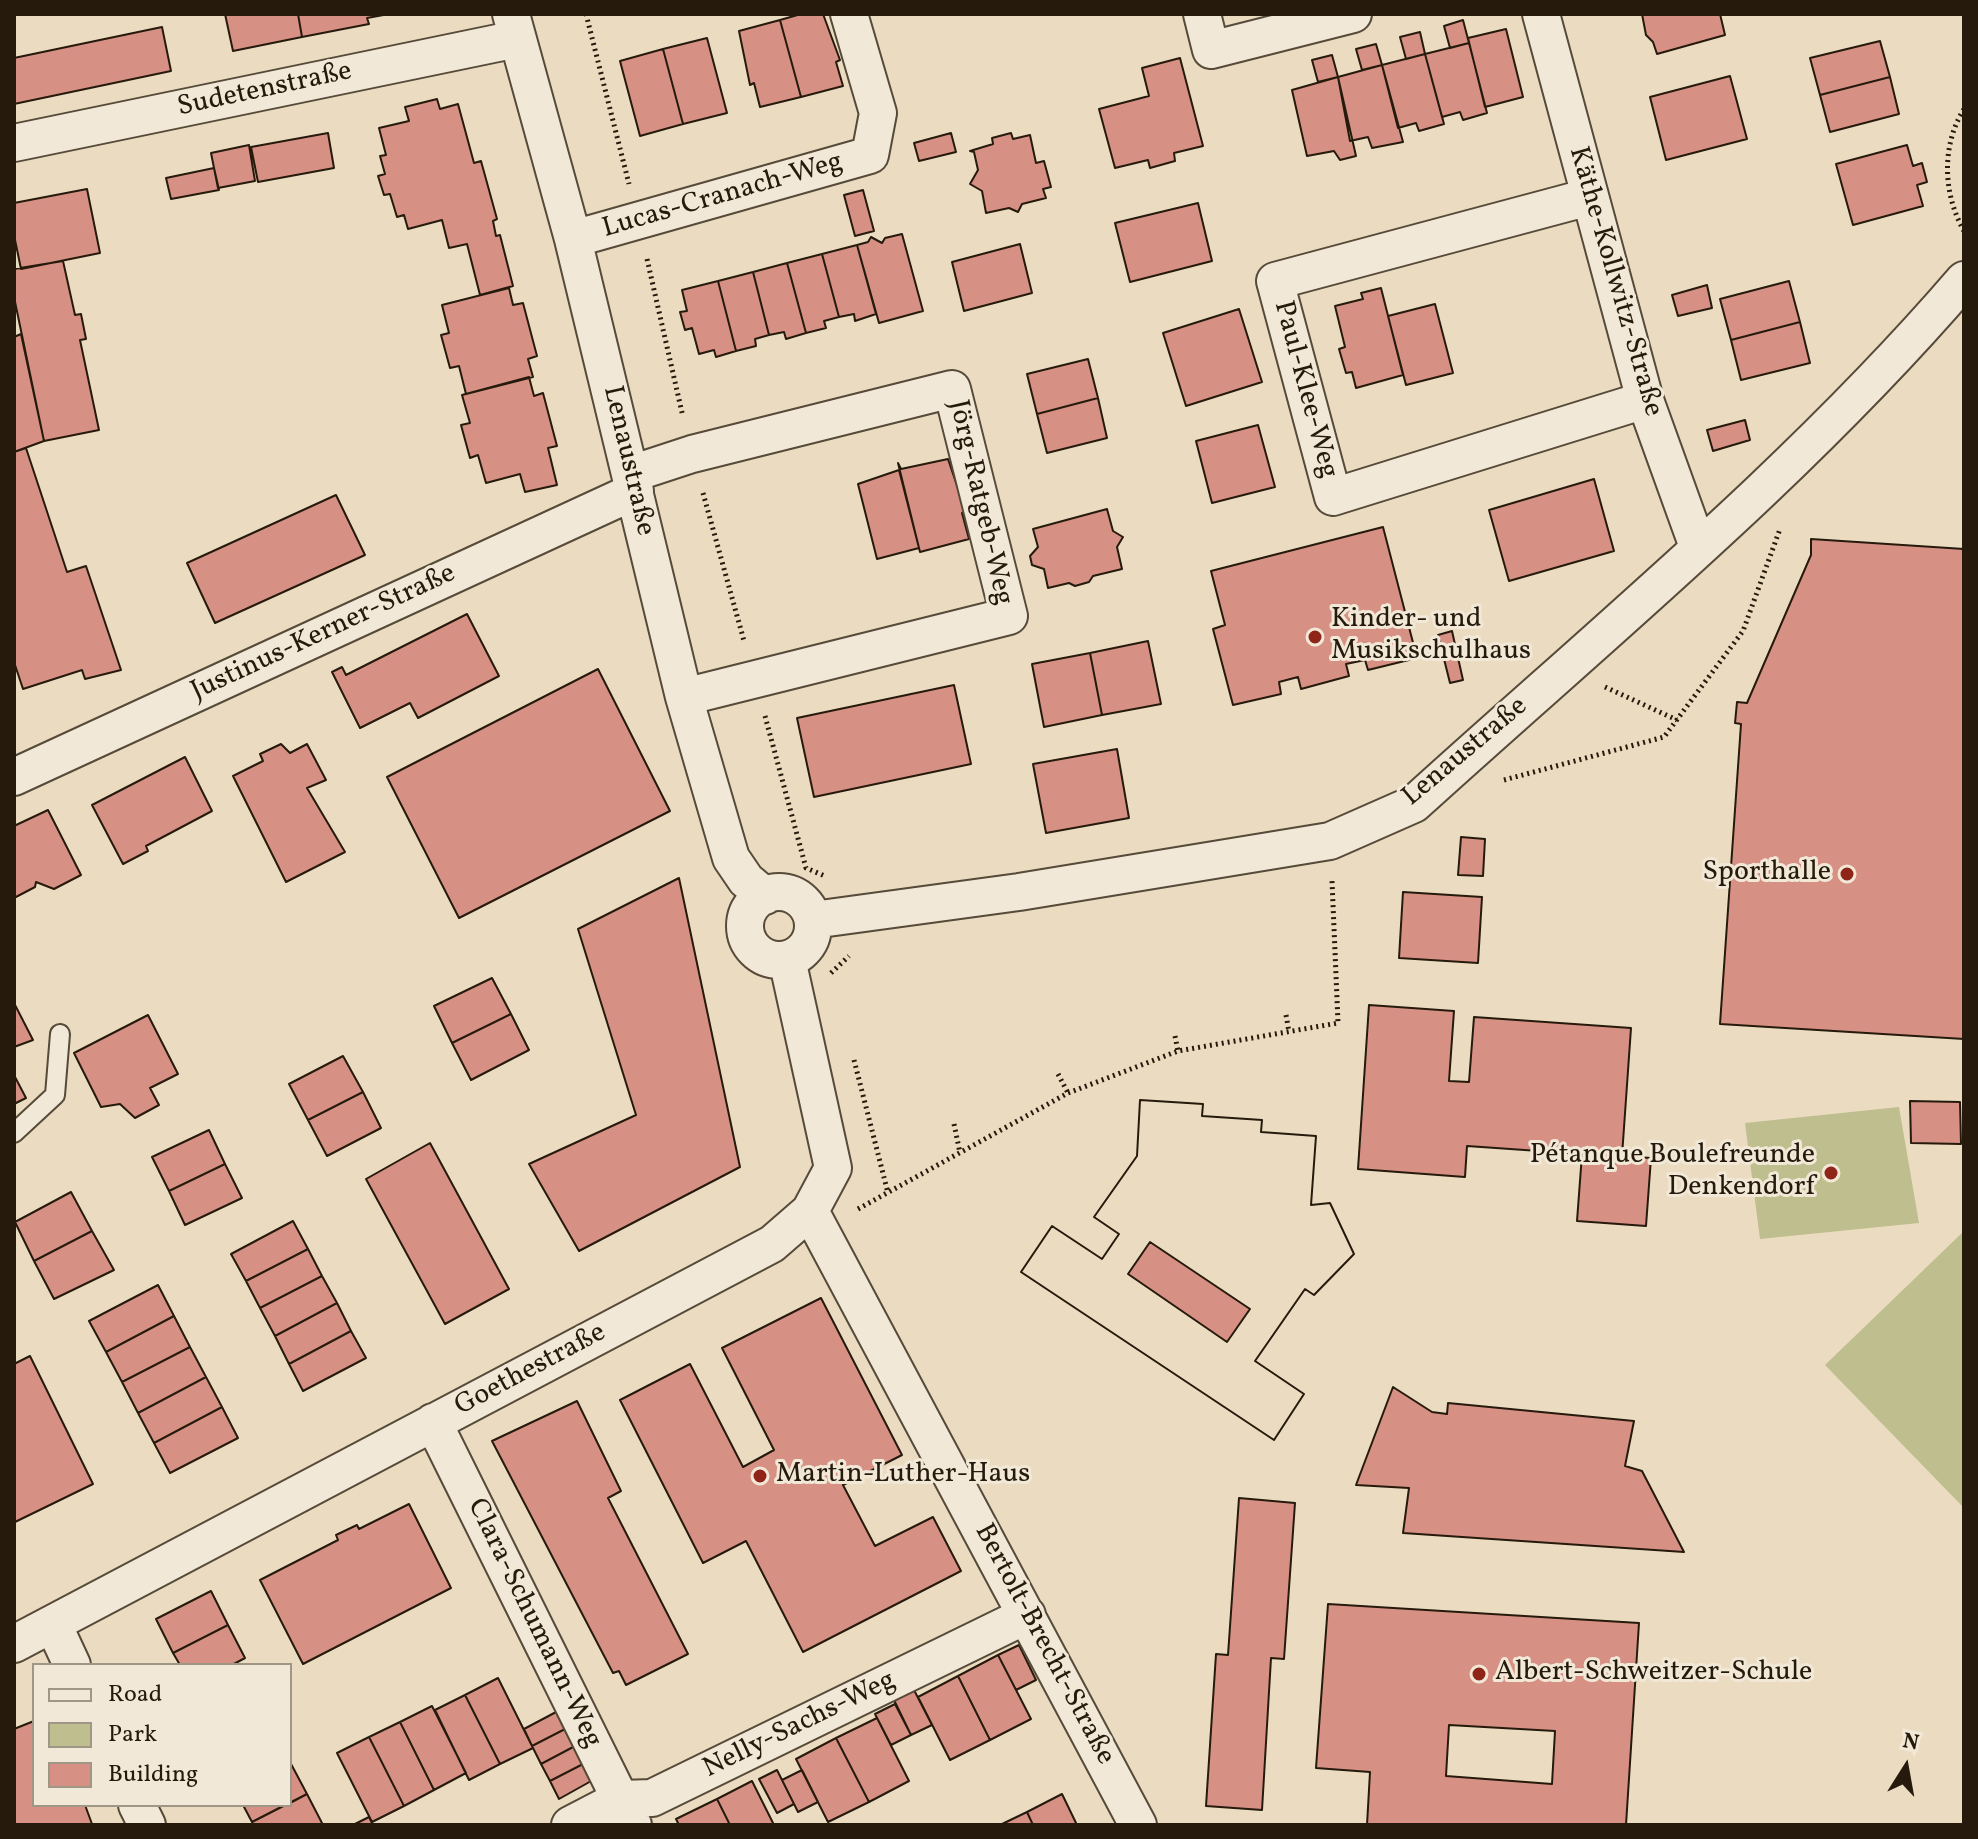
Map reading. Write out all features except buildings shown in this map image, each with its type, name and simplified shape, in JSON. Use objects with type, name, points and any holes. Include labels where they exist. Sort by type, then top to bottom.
[{"type":"street","name":"Lucas-Cranach-Weg","points":[[573,239],[870,155],[878,113],[849,14]]},
{"type":"street","points":[[1202,14],[1211,50],[1353,14]]},
{"type":"street","name":"Käthe-Kollwitz-Straße","points":[[1541,14],[1645,400],[1698,547]]},
{"type":"street","name":"Lenaustraße","points":[[514,21],[573,239],[684,697],[731,858],[746,880],[765,896]]},
{"type":"street","name":"Sudetenstraße","points":[[14,143],[514,21]]},
{"type":"street","name":"Paul-Klee-Weg","points":[[1589,197],[1275,281],[1333,497],[1645,400]]},
{"type":"street","name":"Lenaustraße","points":[[813,920],[1330,841],[1414,804],[1826,428],[1911,342],[1964,280]]},
{"type":"street","name":"Jörg-Ratgeb-Weg","points":[[633,482],[692,454],[952,389],[1009,616],[684,697]]},
{"type":"street","name":"Justinus-Kerner-Straße","points":[[14,777],[633,482]]},
{"type":"street","points":[[775,892],[794,896],[803,902],[813,920],[813,930],[804,949],[787,959],[766,957],[749,943],[746,921],[756,902],[775,892]]},
{"type":"street","name":"Goethestraße","points":[[14,1644],[772,1244],[810,1211],[833,1168],[787,959]]},
{"type":"street","name":"Bertolt-Brecht-Straße","points":[[810,1211],[1138,1825]]},
{"type":"street","name":"Clara-Schumann-Weg","points":[[433,1422],[626,1812]]},
{"type":"street","name":"Nelly-Sachs-Weg","points":[[570,1825],[626,1812],[1027,1615]]},
{"type":"street","points":[[53,1624],[71,1663]]},
{"type":"street","points":[[138,1807],[147,1825]]},
{"type":"lane","points":[[14,1133],[55,1095],[60,1034]]},
{"type":"path","points":[[1964,109],[1952,137],[1948,180],[1951,202],[1964,231]]},
{"type":"path","points":[[1502,780],[1664,737],[1743,631],[1785,515]]},
{"type":"path","points":[[1564,668],[1677,720]]},
{"type":"path","points":[[810,1211],[851,1213],[1068,1093],[1178,1051],[1338,1023],[1330,841]]},
{"type":"path","points":[[835,986],[831,971],[863,943],[861,913]]},
{"type":"path","points":[[1286,1015],[1289,1032]]},
{"type":"path","points":[[1175,1036],[1178,1051]]},
{"type":"path","points":[[850,1045],[888,1193]]},
{"type":"path","points":[[1058,1074],[1068,1093]]},
{"type":"path","points":[[954,1124],[960,1153]]},
{"type":"green space","name":"Pétanque Boulefreunde Denkendorf","points":[[1899,1107],[1919,1223],[1760,1239],[1745,1123]]},
{"type":"green space","points":[[1964,1231],[1964,1508],[1825,1365]]},
{"type":"place","name":"Kinder- und Musikschulhaus","points":[[1315,637]]},
{"type":"place","name":"Sporthalle","points":[[1847,874]]},
{"type":"place","name":"Pétanque Boulefreunde Denkendorf","points":[[1831,1173]]},
{"type":"place","name":"Martin-Luther-Haus","points":[[760,1476]]},
{"type":"place","name":"Albert-Schweitzer-Schule","points":[[1479,1674]]}]
